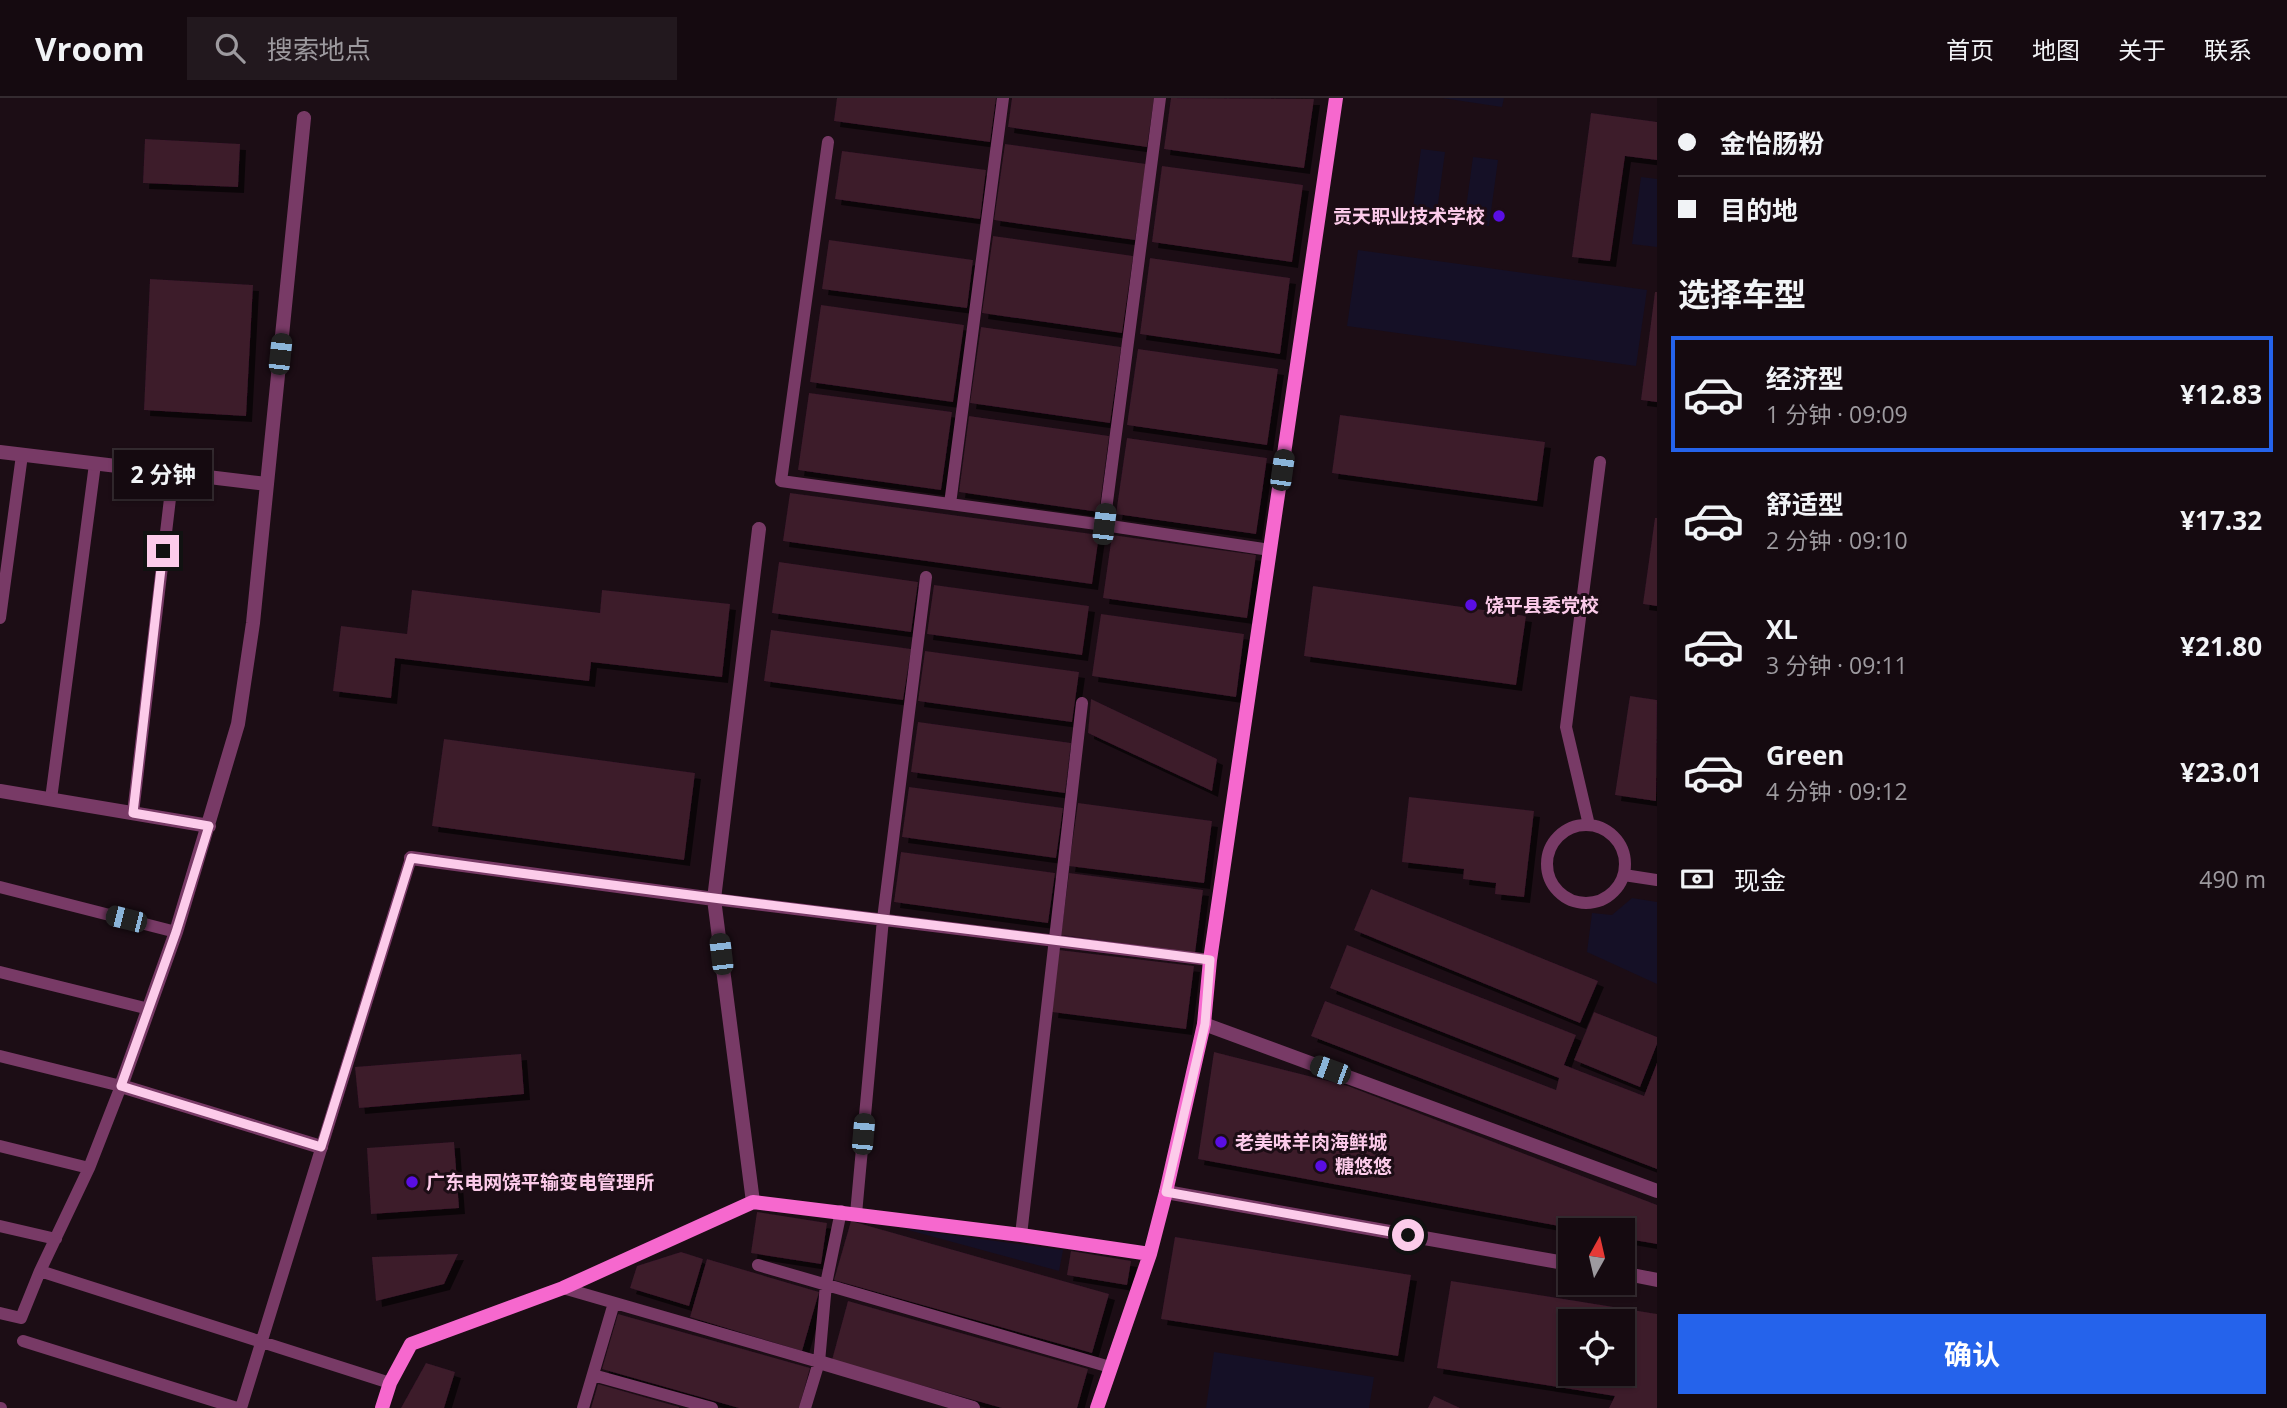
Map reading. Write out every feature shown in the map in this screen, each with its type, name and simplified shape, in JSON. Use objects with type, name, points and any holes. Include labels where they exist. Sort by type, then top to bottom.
[{"type":"street","points":[[1097,1408],[1150,1254],[1205,1024],[1210,960],[1336,98]]},
{"type":"street","points":[[304,118],[254,623],[238,724],[176,932],[121,1086],[321,1147]]},
{"type":"street","points":[[0,452],[267,484]]},
{"type":"street","points":[[753,1202],[715,899],[759,529]]},
{"type":"street","points":[[0,791],[209,826]]},
{"type":"street","points":[[411,858],[715,899]]},
{"type":"street","points":[[1205,1024],[1657,1191]]},
{"type":"street","points":[[1166,1192],[1558,1262]]},
{"type":"street","points":[[382,1408],[390,1382],[411,1345],[563,1288],[753,1202],[1021,1234],[1150,1254]]},
{"type":"street","points":[[1635,1276],[1657,1280]]},
{"type":"street","points":[[819,1363],[973,1408]]},
{"type":"lane","points":[[950,504],[1003,98]]},
{"type":"lane","points":[[1104,524],[1160,98]]},
{"type":"lane","points":[[828,142],[781,481],[1104,524],[1270,550]]},
{"type":"lane","points":[[0,618],[22,455]]},
{"type":"lane","points":[[1589,825],[1566,727],[1600,462]]},
{"type":"lane","points":[[51,799],[95,464]]},
{"type":"lane","points":[[133,813],[173,473]]},
{"type":"lane","points":[[805,1408],[819,1363],[826,1284],[849,1213],[926,577]]},
{"type":"lane","points":[[1021,1234],[1082,703]]},
{"type":"lane","points":[[1576,826],[1601,828],[1612,834],[1620,844],[1625,856],[1624,875],[1614,892],[1603,899],[1591,903],[1578,902],[1566,897],[1556,888],[1547,864],[1549,852],[1564,831],[1576,826]]},
{"type":"lane","points":[[23,1341],[239,1408],[411,858]]},
{"type":"lane","points":[[1624,875],[1657,880]]},
{"type":"lane","points":[[0,887],[176,932]]},
{"type":"lane","points":[[715,899],[1210,960]]},
{"type":"lane","points":[[0,972],[149,1009]]},
{"type":"lane","points":[[0,1056],[121,1086],[89,1168],[40,1271],[21,1318],[0,1313]]},
{"type":"lane","points":[[0,1146],[89,1168]]},
{"type":"lane","points":[[0,1226],[56,1239]]},
{"type":"lane","points":[[758,1265],[1110,1367]]},
{"type":"lane","points":[[40,1271],[390,1382]]},
{"type":"lane","points":[[563,1288],[819,1363]]},
{"type":"lane","points":[[583,1408],[614,1303]]},
{"type":"lane","points":[[593,1375],[712,1408]]},
{"type":"shaded area","points":[[1442,98],[1504,98],[1502,107]]},
{"type":"shaded area","points":[[1421,149],[1445,152],[1436,218],[1412,215]]},
{"type":"shaded area","points":[[1473,157],[1498,160],[1489,226],[1464,223]]},
{"type":"shaded area","points":[[1641,177],[1657,179],[1657,247],[1632,244]]},
{"type":"shaded area","points":[[1358,250],[1647,290],[1636,366],[1347,326]]},
{"type":"shaded area","points":[[1632,898],[1657,902],[1657,984],[1587,952],[1592,913],[1612,915]]},
{"type":"shaded area","points":[[901,1228],[1063,1250],[1059,1271]]},
{"type":"shaded area","points":[[1214,1352],[1374,1377],[1369,1408],[1206,1408]]},
{"type":"building","points":[[837,98],[996,98],[990,142],[834,121]]},
{"type":"building","points":[[1012,98],[1154,98],[1147,147],[1008,127]]},
{"type":"building","points":[[1171,98],[1314,99],[1304,168],[1164,149]]},
{"type":"building","points":[[1591,113],[1657,122],[1657,160],[1625,156],[1610,261],[1572,257]]},
{"type":"building","points":[[145,139],[240,144],[238,187],[143,183]]},
{"type":"building","points":[[1005,144],[1146,164],[1135,240],[994,220]]},
{"type":"building","points":[[842,151],[986,170],[980,219],[835,199]]},
{"type":"building","points":[[1162,166],[1303,185],[1292,262],[1152,242]]},
{"type":"building","points":[[993,236],[1133,256],[1122,333],[982,313]]},
{"type":"building","points":[[829,240],[973,260],[967,308],[822,289]]},
{"type":"building","points":[[1150,258],[1290,278],[1280,354],[1140,334]]},
{"type":"building","points":[[150,279],[253,285],[246,416],[144,410]]},
{"type":"building","points":[[1657,292],[1657,402],[1641,400]]},
{"type":"building","points":[[821,305],[964,325],[953,402],[810,382]]},
{"type":"building","points":[[981,327],[1121,347],[1110,423],[970,403]]},
{"type":"building","points":[[1138,349],[1278,369],[1267,445],[1127,425]]},
{"type":"building","points":[[809,393],[952,412],[941,490],[798,470]]},
{"type":"building","points":[[1340,415],[1545,442],[1537,501],[1332,473]]},
{"type":"building","points":[[969,416],[1109,436],[1099,512],[959,492]]},
{"type":"building","points":[[1127,438],[1267,458],[1256,534],[1116,514]]},
{"type":"building","points":[[790,493],[1099,535],[1092,584],[783,541]]},
{"type":"building","points":[[1657,518],[1657,606],[1643,604]]},
{"type":"building","points":[[1112,535],[1256,555],[1247,618],[1103,598]]},
{"type":"building","points":[[779,562],[918,582],[911,632],[772,613]]},
{"type":"building","points":[[934,585],[1089,606],[1082,655],[927,634]]},
{"type":"building","points":[[1313,586],[1526,616],[1516,685],[1304,656]]},
{"type":"building","points":[[412,590],[600,613],[602,590],[730,604],[722,677],[591,662],[589,681],[395,658],[391,698],[333,691],[341,626],[407,634]]},
{"type":"building","points":[[1101,614],[1244,634],[1236,697],[1092,676]]},
{"type":"building","points":[[771,630],[911,649],[903,700],[764,681]]},
{"type":"building","points":[[925,651],[1079,672],[1072,722],[918,701]]},
{"type":"building","points":[[1630,696],[1657,700],[1656,801],[1615,795]]},
{"type":"building","points":[[1091,699],[1217,759],[1212,791],[1088,733]]},
{"type":"building","points":[[918,722],[1071,743],[1065,793],[911,772]]},
{"type":"building","points":[[444,739],[695,773],[684,860],[432,826]]},
{"type":"building","points":[[909,787],[1063,808],[1056,858],[902,837]]},
{"type":"building","points":[[1409,797],[1534,811],[1524,897],[1495,894],[1496,883],[1463,879],[1464,869],[1402,862]]},
{"type":"building","points":[[1078,803],[1212,821],[1204,883],[1069,866]]},
{"type":"building","points":[[901,852],[1055,873],[1048,923],[894,902]]},
{"type":"building","points":[[1069,873],[1203,890],[1195,953],[1061,935]]},
{"type":"building","points":[[1371,889],[1598,981],[1580,1023],[1354,930]]},
{"type":"building","points":[[1347,945],[1576,1035],[1564,1065],[1644,1096],[1657,1063],[1657,1169],[1311,1036],[1325,1001],[1556,1090],[1559,1078],[1330,988]]},
{"type":"building","points":[[1059,950],[1194,966],[1186,1029],[1052,1012]]},
{"type":"building","points":[[1594,1012],[1657,1037],[1657,1044],[1640,1087],[1574,1060]]},
{"type":"building","points":[[1214,1052],[1348,1086],[1657,1205],[1657,1244],[1635,1240],[1635,1218],[1558,1218],[1558,1226],[1198,1159]]},
{"type":"building","points":[[521,1054],[524,1094],[359,1108],[355,1067]]},
{"type":"building","points":[[454,1142],[459,1208],[371,1214],[367,1148]]},
{"type":"building","points":[[757,1212],[827,1223],[821,1264],[751,1253]]},
{"type":"building","points":[[851,1221],[1109,1294],[1092,1353],[834,1280]]},
{"type":"building","points":[[1175,1237],[1411,1275],[1398,1356],[1161,1319]]},
{"type":"building","points":[[1071,1251],[1131,1261],[1127,1285],[1067,1275]]},
{"type":"building","points":[[681,1252],[703,1259],[689,1306],[630,1288],[637,1266]]},
{"type":"building","points":[[458,1254],[444,1284],[376,1301],[372,1257]]},
{"type":"building","points":[[707,1259],[819,1292],[802,1351],[690,1317]]},
{"type":"building","points":[[1451,1281],[1626,1309],[1558,1309],[1558,1386],[1635,1386],[1635,1310],[1657,1314],[1657,1408],[1609,1408],[1615,1396],[1437,1368]]},
{"type":"building","points":[[848,1301],[1088,1369],[1077,1408],[1002,1408],[832,1360]]},
{"type":"building","points":[[618,1314],[810,1368],[799,1408],[739,1408],[602,1369]]},
{"type":"building","points":[[426,1363],[455,1372],[444,1408],[401,1408]]},
{"type":"building","points":[[598,1384],[679,1407],[679,1408],[591,1408]]},
{"type":"building","points":[[1434,1396],[1460,1408],[1428,1408]]},
{"type":"place","name":"贡天职业技术学校","points":[[1499,216]]},
{"type":"place","name":"饶平县委党校","points":[[1471,605]]},
{"type":"place","name":"老美味羊肉海鲜城","points":[[1221,1142]]},
{"type":"place","name":"糖悠悠","points":[[1321,1166]]},
{"type":"place","name":"广东电网饶平输变电管理所","points":[[412,1182]]},
{"type":"route","points":[[163,551],[133,813],[209,826],[176,932],[121,1086],[321,1147],[411,858],[715,899],[1210,960],[1205,1024],[1166,1192],[1408,1235]]}]
